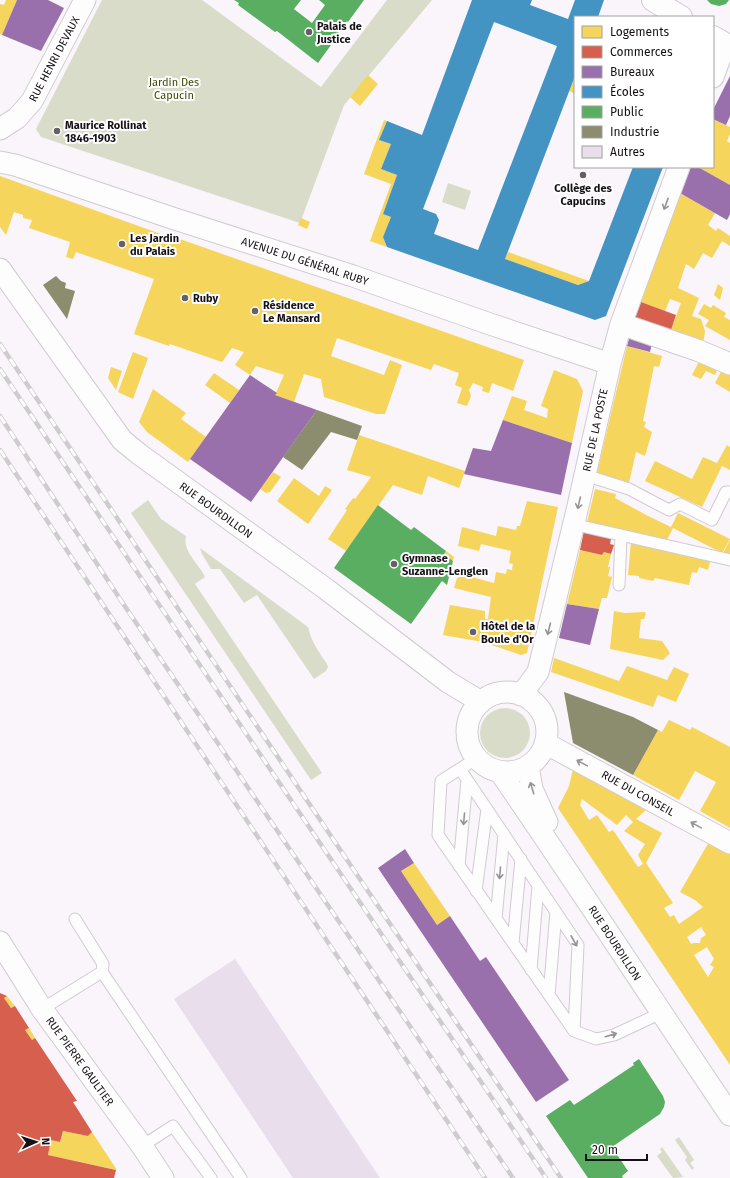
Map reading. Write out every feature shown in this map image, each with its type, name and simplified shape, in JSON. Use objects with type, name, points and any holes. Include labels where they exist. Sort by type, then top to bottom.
[{"type":"main road","points":[[653,0],[679,16]]},
{"type":"street","name":"RUE HENRI DEVAUX","points":[[0,129],[17,118],[32,101],[85,0]]},
{"type":"street","points":[[714,73],[723,43]]},
{"type":"street","name":"AVENUE DU GÉNÉRAL RUBY","points":[[0,162],[345,274],[610,364]]},
{"type":"street","name":"RUE DE LA POSTE","points":[[521,695],[538,672],[610,364],[621,324],[679,168]]},
{"type":"street","name":"RUE BOURDILLON","points":[[0,269],[122,440],[326,589],[448,682],[481,702]]},
{"type":"street","points":[[621,324],[697,350],[730,364]]},
{"type":"street","points":[[500,693],[514,693],[521,695],[537,706],[543,715],[546,724],[546,743],[539,756],[528,766],[514,771],[500,772],[487,767],[468,763],[469,745],[467,730],[471,715],[481,702],[500,693]]},
{"type":"street","name":"RUE DU CONSEIL","points":[[546,743],[730,843]]},
{"type":"street","name":"RUE BOURDILLON","points":[[528,766],[532,789],[547,822],[730,1098]]},
{"type":"street","name":"RUE BOURDILLON","points":[[500,772],[548,841],[661,1014],[730,1115]]},
{"type":"street","name":"RUE PIERRE GAULTIER","points":[[0,942],[42,1009],[142,1146],[163,1178]]},
{"type":"lane","points":[[585,475],[630,489],[669,510],[680,504],[712,520],[726,492],[730,492]]},
{"type":"lane","points":[[581,526],[730,560]]},
{"type":"lane","points":[[618,585],[621,536]]},
{"type":"lane","points":[[459,866],[468,780],[468,763]]},
{"type":"lane","points":[[468,763],[441,781],[438,835],[574,1031],[596,1039],[614,1035],[661,1014]]},
{"type":"lane","points":[[468,780],[578,945],[574,1031]]},
{"type":"lane","points":[[476,891],[487,809]]},
{"type":"lane","points":[[496,919],[504,834]]},
{"type":"lane","points":[[513,943],[521,859]]},
{"type":"lane","points":[[531,970],[538,886]]},
{"type":"lane","points":[[549,995],[556,912]]},
{"type":"lane","points":[[75,919],[103,964],[102,972],[241,1178]]},
{"type":"lane","points":[[42,1009],[102,972]]},
{"type":"lane","points":[[142,1146],[173,1126],[211,1178]]},
{"type":"green space","name":"Jardin Des Capucin","points":[[102,0],[202,0],[321,87],[387,0],[432,0],[344,105],[300,223],[41,137],[36,129]]},
{"type":"green space","points":[[448,183],[471,191],[465,210],[442,202]]},
{"type":"green space","points":[[148,500],[161,519],[186,536],[186,547],[205,577],[195,584],[322,773],[311,780],[131,513]]},
{"type":"green space","points":[[200,548],[308,627],[313,642],[327,664],[328,667],[326,671],[314,679],[257,595],[244,603],[220,569],[211,569]]},
{"type":"green space","points":[[510,708],[515,709],[523,715],[529,723],[529,743],[523,751],[515,757],[500,758],[495,757],[487,751],[481,743],[480,728],[481,723],[487,715],[495,709]]},
{"type":"green space","points":[[679,1137],[694,1160],[690,1163],[694,1168],[692,1170],[685,1160],[687,1157],[675,1140]]},
{"type":"green space","points":[[662,1147],[683,1177],[673,1178],[657,1156],[662,1152],[660,1149]]},
{"type":"building: Logements","points":[[6,0],[17,0],[2,35],[0,34],[0,4],[4,5]]},
{"type":"building: Logements","points":[[368,75],[378,84],[360,106],[350,97]]},
{"type":"building: Logements","points":[[574,78],[574,94],[569,91]]},
{"type":"building: Logements","points":[[714,119],[730,127],[730,134],[727,141],[730,143],[730,185],[700,168],[714,168]]},
{"type":"building: Logements","points":[[384,120],[387,121],[379,140],[391,144],[381,169],[397,175],[383,214],[391,217],[383,237],[387,247],[370,241],[391,184],[364,174]]},
{"type":"building: Logements","points":[[0,176],[169,237],[169,235],[524,360],[513,391],[492,383],[489,393],[482,391],[483,387],[473,383],[469,390],[471,396],[467,406],[457,403],[462,388],[455,385],[459,373],[434,364],[431,370],[337,338],[331,356],[384,375],[390,360],[402,365],[385,414],[376,414],[324,397],[321,379],[304,374],[294,402],[275,395],[284,375],[256,366],[250,375],[235,365],[244,352],[232,348],[222,362],[170,344],[169,346],[134,334],[154,279],[76,252],[73,259],[66,257],[70,242],[29,228],[32,220],[23,218],[23,215],[14,212],[6,235],[0,227]]},
{"type":"building: Logements","points":[[680,193],[715,213],[708,225],[716,231],[718,228],[730,236],[730,246],[722,241],[712,258],[703,253],[694,269],[686,264],[678,288],[699,298],[692,316],[701,319],[705,331],[704,339],[700,345],[669,335],[681,303],[670,299],[665,311],[641,302]]},
{"type":"building: Logements","points":[[301,218],[310,222],[307,229],[298,225]]},
{"type":"building: Logements","points":[[508,252],[589,281],[578,285],[505,259]]},
{"type":"building: Logements","points":[[718,284],[723,288],[720,300],[714,295]]},
{"type":"building: Logements","points":[[704,304],[711,308],[713,305],[726,313],[724,317],[730,320],[730,340],[705,326],[709,320],[698,314]]},
{"type":"building: Logements","points":[[627,346],[662,356],[659,367],[654,366],[643,421],[646,422],[644,427],[652,432],[645,456],[636,452],[629,483],[600,476],[597,473]]},
{"type":"building: Logements","points":[[133,352],[148,358],[133,399],[118,392]]},
{"type":"building: Logements","points":[[701,358],[719,366],[715,375],[706,371],[701,379],[692,375]]},
{"type":"building: Logements","points":[[111,367],[122,371],[116,390],[108,378]]},
{"type":"building: Logements","points":[[723,368],[730,371],[730,392],[715,383]]},
{"type":"building: Logements","points":[[554,370],[577,379],[583,391],[572,443],[503,420],[512,396],[527,401],[524,410],[547,418],[548,409],[541,406]]},
{"type":"building: Logements","points":[[214,373],[239,390],[230,403],[205,385]]},
{"type":"building: Logements","points":[[153,389],[186,413],[181,419],[206,437],[188,462],[147,432],[139,422]]},
{"type":"building: Logements","points":[[359,435],[465,471],[459,488],[428,476],[422,495],[393,485],[346,551],[328,539],[347,510],[345,509],[353,498],[355,499],[371,477],[347,470]]},
{"type":"building: Logements","points":[[727,445],[730,447],[730,470],[722,466],[702,507],[645,481],[655,461],[692,479],[703,457],[717,463]]},
{"type":"building: Logements","points":[[273,472],[281,477],[270,492],[266,493],[260,489]]},
{"type":"building: Logements","points":[[294,478],[319,496],[325,486],[332,490],[308,524],[277,501]]},
{"type":"building: Logements","points":[[595,489],[616,494],[615,498],[671,527],[678,513],[730,539],[722,553],[673,528],[665,544],[587,522]]},
{"type":"building: Logements","points":[[527,501],[558,507],[527,653],[521,655],[483,642],[443,635],[450,605],[485,611],[485,619],[488,619],[491,597],[454,588],[457,578],[464,575],[494,583],[496,572],[506,574],[507,569],[512,570],[513,564],[509,563],[511,551],[481,544],[479,551],[458,546],[462,527],[496,536],[498,526],[516,530],[517,526],[520,526]]},
{"type":"building: Logements","points":[[730,540],[730,557],[723,553]]},
{"type":"building: Logements","points":[[631,542],[711,558],[708,570],[699,567],[697,573],[692,572],[689,585],[655,578],[653,581],[639,578],[639,576],[628,575]]},
{"type":"building: Logements","points":[[580,550],[602,555],[604,552],[611,554],[608,567],[610,567],[608,576],[612,577],[607,598],[602,598],[599,609],[567,604]]},
{"type":"building: Logements","points":[[446,551],[454,557],[453,561],[444,554]]},
{"type":"building: Logements","points":[[614,611],[625,613],[646,613],[644,619],[641,619],[639,638],[662,641],[670,653],[663,660],[610,649]]},
{"type":"building: Logements","points":[[554,658],[619,681],[627,666],[667,680],[674,667],[689,674],[676,702],[658,695],[653,707],[551,672]]},
{"type":"building: Logements","points":[[669,720],[690,730],[692,727],[730,747],[730,828],[700,811],[716,782],[695,771],[679,800],[633,775],[658,730],[662,732]]},
{"type":"building: Logements","points":[[573,769],[647,809],[636,819],[662,833],[646,863],[673,903],[664,908],[670,917],[674,915],[679,924],[703,907],[695,900],[680,892],[709,842],[730,854],[730,1065],[558,808],[569,786]],"holes":[[[582,799],[617,825],[626,815],[633,822],[624,831],[645,844],[638,855],[643,864],[638,867],[613,830],[609,832],[597,815],[589,820],[580,805]],[[701,927],[706,935],[701,938],[700,943],[691,944],[687,937]],[[707,947],[714,959],[710,965],[714,967],[708,977],[694,955]]]},
{"type":"building: Logements","points":[[414,863],[450,916],[437,925],[401,871]]},
{"type":"building: Logements","points":[[7,996],[15,1006],[11,1008],[4,998]]},
{"type":"building: Logements","points":[[29,1028],[35,1038],[32,1040],[25,1030]]},
{"type":"building: Logements","points":[[63,1131],[88,1136],[92,1132],[117,1170],[48,1155],[51,1140],[60,1142]]},
{"type":"building: Commerces","points":[[641,302],[676,315],[669,336],[633,324]]},
{"type":"building: Commerces","points":[[584,531],[611,539],[610,544],[614,545],[611,554],[604,552],[602,555],[580,550]]},
{"type":"building: Commerces","points":[[0,993],[7,996],[4,998],[11,1008],[15,1006],[29,1028],[25,1030],[32,1040],[35,1038],[77,1101],[73,1102],[92,1132],[88,1136],[63,1131],[60,1142],[51,1140],[48,1155],[116,1170],[114,1178],[0,1178]]},
{"type":"building: Bureaux","points":[[17,0],[48,0],[64,8],[41,51],[2,35]]},
{"type":"building: Bureaux","points":[[730,76],[730,116],[726,125],[714,119],[714,108]]},
{"type":"building: Bureaux","points":[[691,168],[700,168],[730,185],[730,214],[727,220],[680,193]]},
{"type":"building: Bureaux","points":[[631,332],[653,339],[650,352],[627,346]]},
{"type":"building: Bureaux","points":[[250,375],[277,393],[275,395],[317,410],[251,502],[190,459]]},
{"type":"building: Bureaux","points":[[503,420],[572,443],[561,495],[464,474],[473,448],[491,451]]},
{"type":"building: Bureaux","points":[[567,604],[599,609],[590,645],[559,638]]},
{"type":"building: Bureaux","points":[[405,849],[414,863],[401,871],[437,925],[450,916],[480,961],[486,957],[569,1080],[536,1102],[378,868]]},
{"type":"building: Écoles","points":[[472,0],[532,0],[530,5],[568,19],[575,0],[604,0],[598,16],[574,16],[574,79],[505,259],[578,285],[589,281],[633,168],[663,168],[606,316],[595,320],[387,247],[383,237],[391,217],[383,214],[397,175],[381,169],[391,144],[379,140],[387,121],[422,135]],"holes":[[[494,22],[557,46],[478,250],[434,234],[439,220],[436,214],[423,209]]]},
{"type":"building: Public","name":"Palais de Justice","points":[[234,0],[301,0],[294,9],[312,23],[325,5],[319,0],[364,0],[330,44],[331,45],[318,63],[277,31],[275,32],[238,5],[239,3]]},
{"type":"building: Public","points":[[707,0],[729,0],[726,4],[719,6],[711,4]]},
{"type":"building: Public","name":"Gymnase Suzanne-Lenglen","points":[[378,505],[411,530],[414,527],[446,551],[444,554],[453,561],[447,585],[442,581],[411,624],[334,568]]},
{"type":"building: Public","points":[[639,1059],[663,1096],[665,1102],[664,1107],[660,1114],[612,1147],[628,1171],[622,1176],[623,1178],[588,1178],[546,1116],[570,1100],[574,1105],[634,1065],[633,1063]]},
{"type":"building: Industrie","points":[[56,276],[61,281],[66,283],[65,288],[75,291],[67,319],[43,285]]},
{"type":"building: Industrie","points":[[317,410],[362,426],[357,440],[331,432],[302,470],[283,457]]},
{"type":"building: Industrie","points":[[564,692],[633,717],[658,730],[633,775],[573,743]]},
{"type":"building: Autres","points":[[235,959],[380,1178],[293,1178],[174,999]]},
{"type":"railway","points":[[0,344],[561,1178]]},
{"type":"railway","points":[[0,369],[546,1178]]},
{"type":"railway","points":[[0,416],[122,602],[513,1178]]},
{"type":"railway","points":[[0,450],[485,1178]]},
{"type":"place","name":"Palais de Justice","points":[[309,32]]},
{"type":"place","name":"Maurice Rollinat 1846-1903","points":[[57,131]]},
{"type":"place","name":"Collège des Capucins","points":[[583,175]]},
{"type":"place","name":"Les Jardin du Palais","points":[[122,244]]},
{"type":"place","name":"Ruby","points":[[185,298]]},
{"type":"place","name":"Résidence Le Mansard","points":[[255,311]]},
{"type":"place","name":"Gymnase Suzanne-Lenglen","points":[[394,564]]},
{"type":"place","name":"Hôtel de la Boule d'Or","points":[[473,632]]}]
